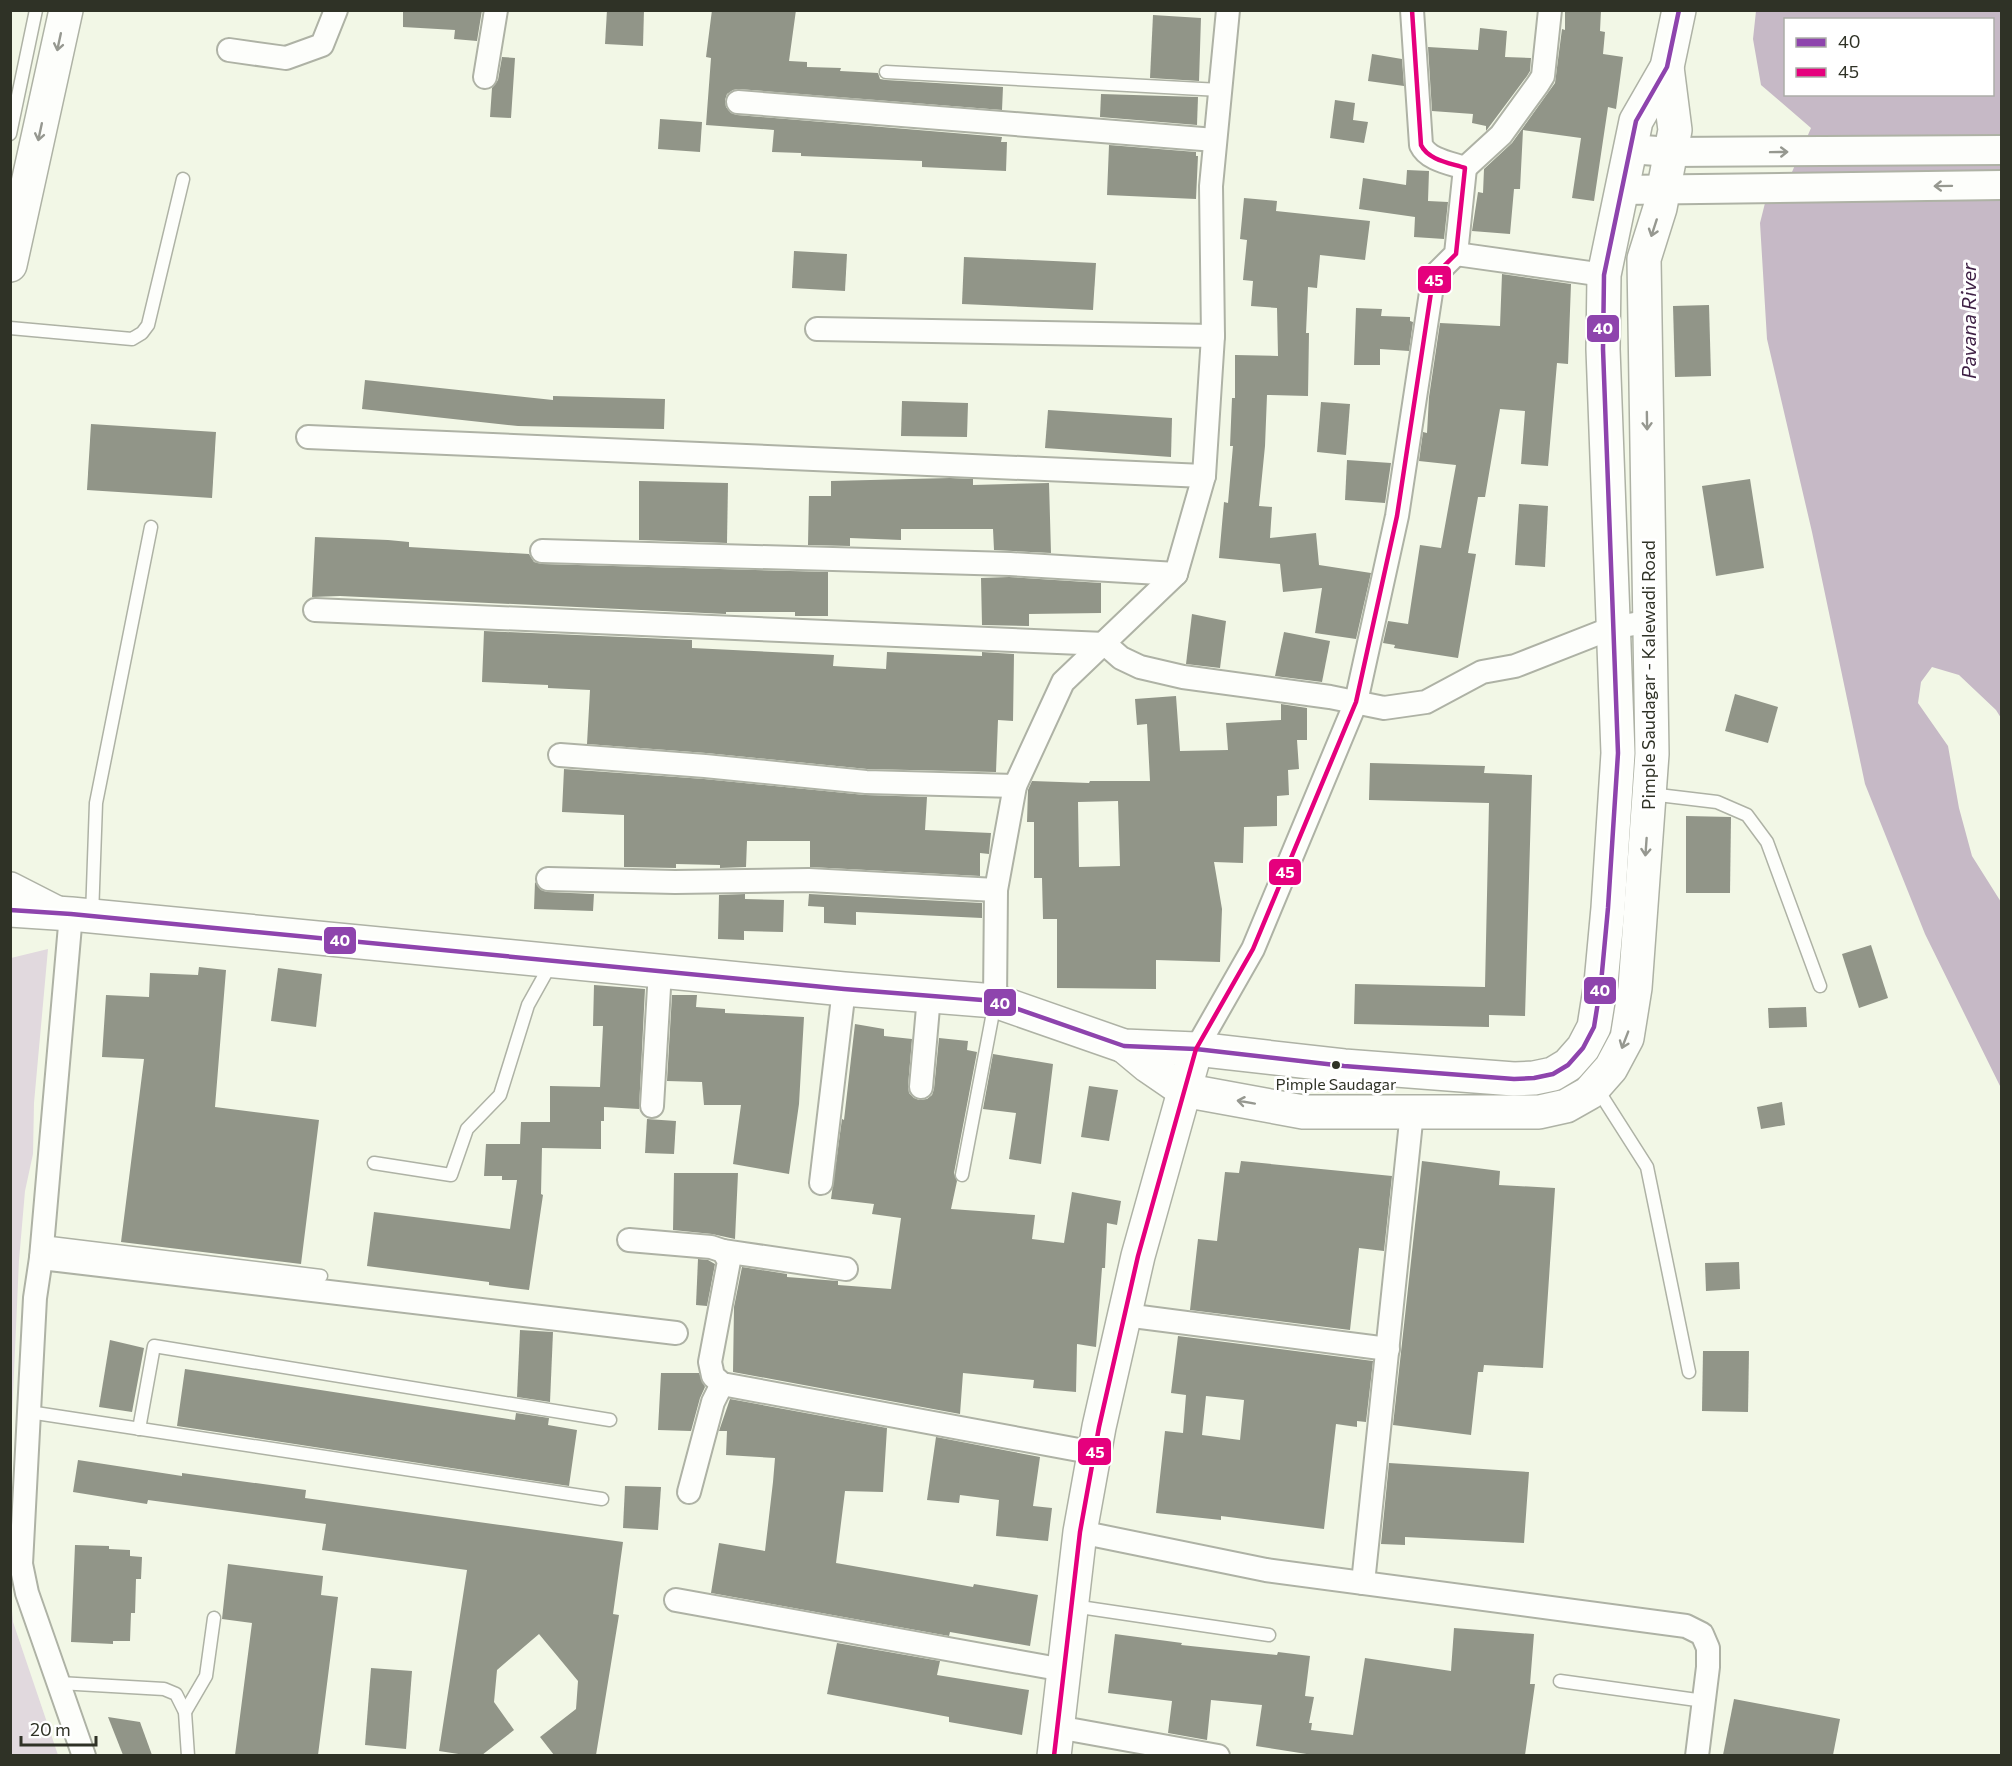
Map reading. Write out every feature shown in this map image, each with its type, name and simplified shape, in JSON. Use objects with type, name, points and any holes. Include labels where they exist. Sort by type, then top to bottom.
[{"type":"main road","points":[[10,265],[66,10]]},
{"type":"main road","name":"Pimple Saudagar - Kalewadi Road","points":[[1124,1046],[1196,1049],[1344,1066],[1514,1079],[1553,1074],[1568,1065],[1583,1048],[1594,1027],[1601,983],[1618,753],[1603,349],[1604,275],[1636,121],[1667,67],[1679,10]]},
{"type":"main road","name":"Pimple Saudagar - Kalewadi Road","points":[[1183,1090],[1304,1112],[1539,1112],[1566,1106],[1589,1093],[1611,1068],[1627,1038],[1635,987],[1642,911],[1652,754],[1644,259],[1664,191],[1675,130],[1667,67]]},
{"type":"main road","points":[[10,889],[73,914]]},
{"type":"main road","points":[[10,910],[73,914],[844,989],[995,1001],[1124,1046],[1183,1090]]},
{"type":"main road","points":[[1055,1741],[1080,1532],[1095,1453],[1138,1256],[1196,1049]]},
{"type":"street","points":[[229,50],[286,58],[322,45],[336,10]]},
{"type":"street","points":[[485,77],[496,10]]},
{"type":"street","points":[[995,1001],[996,890],[1015,786],[1063,682],[1176,574],[1204,476],[1213,336],[1211,186],[1228,10]]},
{"type":"street","points":[[1412,10],[1421,145],[1424,152],[1430,156],[1465,168]]},
{"type":"street","points":[[1196,1049],[1253,949],[1356,702],[1397,516],[1432,286],[1437,273],[1456,254],[1465,168],[1501,135],[1538,84],[1542,75],[1550,10]]},
{"type":"street","points":[[738,102],[1215,140]]},
{"type":"street","points":[[1629,149],[1671,152],[2001,150]]},
{"type":"street","points":[[1621,190],[2001,185]]},
{"type":"street","points":[[1456,254],[1604,275]]},
{"type":"street","points":[[817,329],[1213,336]]},
{"type":"street","points":[[308,437],[1204,476]]},
{"type":"street","points":[[542,551],[998,564],[1176,574]]},
{"type":"street","points":[[315,610],[1105,644],[1121,658],[1140,667],[1183,677],[1384,708],[1426,702],[1482,672],[1515,666],[1612,628],[1651,621]]},
{"type":"street","points":[[560,755],[866,782],[1015,786]]},
{"type":"street","points":[[548,879],[675,882],[809,880],[996,890]]},
{"type":"street","points":[[73,914],[42,1250],[35,1298],[21,1564],[27,1593],[84,1755]]},
{"type":"street","points":[[652,1106],[660,971]]},
{"type":"street","points":[[821,1183],[844,989]]},
{"type":"street","points":[[921,1087],[929,996]]},
{"type":"street","points":[[1363,1583],[1412,1112]]},
{"type":"street","points":[[628,1240],[711,1247],[723,1251],[846,1269]]},
{"type":"street","points":[[42,1250],[676,1333]]},
{"type":"street","points":[[723,1251],[729,1261],[710,1362],[713,1376],[722,1384],[1095,1453]]},
{"type":"street","points":[[1125,1315],[1388,1349]]},
{"type":"street","points":[[689,1492],[713,1402],[722,1384]]},
{"type":"street","points":[[1080,1532],[1266,1570],[1686,1626],[1702,1634],[1708,1648],[1708,1667],[1697,1755]]},
{"type":"street","points":[[676,1600],[1064,1670]]},
{"type":"street","points":[[1055,1741],[1218,1755]]},
{"type":"lane","points":[[10,134],[36,10]]},
{"type":"lane","points":[[886,72],[1220,90]]},
{"type":"lane","points":[[10,328],[132,339],[142,333],[148,326],[183,179]]},
{"type":"lane","points":[[73,914],[151,527]]},
{"type":"lane","points":[[1649,794],[1717,802],[1747,815],[1767,842],[1820,986]]},
{"type":"lane","points":[[374,1163],[451,1175],[467,1129],[500,1095],[528,1005],[552,961]]},
{"type":"lane","points":[[962,1175],[995,1001]]},
{"type":"lane","points":[[1595,1086],[1647,1167],[1689,1372]]},
{"type":"lane","points":[[42,1250],[321,1276]]},
{"type":"lane","points":[[139,1429],[154,1346],[610,1420]]},
{"type":"lane","points":[[28,1412],[602,1499]]},
{"type":"lane","points":[[1072,1606],[1269,1635]]},
{"type":"lane","points":[[185,1712],[206,1676],[214,1618]]},
{"type":"lane","points":[[1560,1681],[1704,1701]]},
{"type":"lane","points":[[59,1683],[164,1689],[176,1694],[185,1712],[188,1755]]},
{"type":"shaded area","points":[[48,949],[34,1103],[33,1154],[25,1191],[19,1260],[11,1440],[11,958]]},
{"type":"shaded area","points":[[11,1598],[13,1622],[58,1755],[11,1755]]},
{"type":"water","name":"Pavana River","points":[[1756,11],[2001,11],[2001,718],[1996,710],[1959,675],[1932,667],[1921,682],[1918,703],[1948,746],[1959,808],[1972,856],[2001,902],[2001,1088],[1925,934],[1865,784],[1812,532],[1767,339],[1760,223],[1770,183],[1792,172],[1811,128],[1761,85],[1753,39]]},
{"type":"building","points":[[403,10],[482,10],[477,41],[454,39],[455,30],[403,27]]},
{"type":"building","points":[[607,10],[644,10],[643,46],[605,44]]},
{"type":"building","points":[[712,10],[796,10],[789,61],[807,62],[807,67],[841,68],[840,71],[878,73],[880,79],[886,80],[1003,87],[1002,110],[738,89],[727,94],[725,100],[726,107],[731,113],[1002,137],[1001,142],[1007,142],[1006,171],[922,167],[922,161],[801,156],[801,153],[772,152],[774,130],[706,125],[711,58],[706,57]]},
{"type":"building","points":[[1565,10],[1601,10],[1600,31],[1605,32],[1603,54],[1623,57],[1616,109],[1608,107],[1594,201],[1572,198],[1581,138],[1523,130],[1520,189],[1514,189],[1510,234],[1472,231],[1478,192],[1483,193],[1484,169],[1512,143],[1555,83],[1562,29],[1565,30]]},
{"type":"building","points":[[1153,15],[1201,18],[1199,81],[1150,78]]},
{"type":"building","points":[[1480,28],[1507,31],[1505,57],[1531,58],[1530,71],[1527,76],[1486,131],[1486,126],[1472,123],[1473,114],[1432,111],[1428,47],[1478,50]]},
{"type":"building","points":[[1372,54],[1402,59],[1404,86],[1368,81]]},
{"type":"building","points":[[502,57],[515,58],[511,118],[490,117],[492,88],[498,80]]},
{"type":"building","points":[[1101,94],[1198,97],[1197,125],[1100,117]]},
{"type":"building","points":[[1335,100],[1355,103],[1353,120],[1368,122],[1364,143],[1330,138]]},
{"type":"building","points":[[660,119],[702,122],[700,152],[658,149]]},
{"type":"building","points":[[1109,145],[1196,152],[1198,156],[1196,199],[1107,195]]},
{"type":"building","points":[[1407,170],[1429,171],[1428,201],[1448,202],[1444,239],[1414,237],[1415,217],[1359,209],[1363,178],[1406,185]]},
{"type":"building","points":[[1244,198],[1277,201],[1276,211],[1370,221],[1365,260],[1320,255],[1317,288],[1308,287],[1306,333],[1309,333],[1308,396],[1267,395],[1259,506],[1272,507],[1270,538],[1316,533],[1319,565],[1371,573],[1356,639],[1315,633],[1322,588],[1283,592],[1280,564],[1219,558],[1224,502],[1228,503],[1233,446],[1230,446],[1232,398],[1235,398],[1235,355],[1278,356],[1277,308],[1251,306],[1253,281],[1243,280],[1247,240],[1240,239]]},
{"type":"building","points":[[794,251],[847,254],[845,291],[792,288]]},
{"type":"building","points":[[964,257],[1096,263],[1093,310],[962,304]]},
{"type":"building","points":[[1502,274],[1571,284],[1568,364],[1557,363],[1548,466],[1521,464],[1525,411],[1500,409],[1485,497],[1478,497],[1468,553],[1476,554],[1458,658],[1394,648],[1395,645],[1383,643],[1388,621],[1408,624],[1420,545],[1441,548],[1456,465],[1419,461],[1423,432],[1427,433],[1429,397],[1440,323],[1500,326]]},
{"type":"building","points":[[1709,305],[1711,376],[1675,377],[1673,306]]},
{"type":"building","points":[[1356,308],[1382,309],[1381,316],[1410,317],[1410,321],[1413,322],[1409,351],[1380,349],[1380,365],[1354,365]]},
{"type":"building","points":[[365,380],[553,400],[553,396],[665,399],[664,429],[518,426],[362,409]]},
{"type":"building","points":[[902,401],[968,403],[967,437],[901,436]]},
{"type":"building","points":[[1321,402],[1350,404],[1346,455],[1317,452]]},
{"type":"building","points":[[1048,410],[1172,418],[1171,457],[1045,448]]},
{"type":"building","points":[[91,424],[216,432],[212,498],[87,490]]},
{"type":"building","points":[[1347,460],[1391,463],[1385,503],[1345,500]]},
{"type":"building","points":[[973,479],[973,485],[1049,483],[1051,553],[994,550],[993,529],[901,529],[901,540],[850,538],[850,546],[808,545],[809,496],[831,496],[831,481]]},
{"type":"building","points":[[1750,479],[1764,568],[1716,576],[1702,486]]},
{"type":"building","points":[[639,481],[728,483],[727,543],[639,540]]},
{"type":"building","points":[[1519,504],[1548,506],[1545,567],[1515,565]]},
{"type":"building","points":[[315,537],[388,540],[409,542],[409,547],[529,554],[534,562],[542,564],[828,572],[828,616],[795,616],[795,612],[726,612],[726,614],[340,596],[312,597]]},
{"type":"building","points":[[1009,577],[1101,583],[1101,613],[1029,614],[1029,626],[982,625],[981,578]]},
{"type":"building","points":[[1192,614],[1226,621],[1220,668],[1186,664]]},
{"type":"building","points":[[484,631],[692,640],[692,648],[834,655],[833,666],[886,669],[887,652],[982,656],[982,652],[1014,654],[1013,721],[998,720],[996,772],[867,769],[587,744],[590,690],[548,688],[548,685],[482,682]]},
{"type":"building","points":[[1284,632],[1330,641],[1322,682],[1275,676]]},
{"type":"building","points":[[1735,694],[1778,707],[1768,743],[1725,731]]},
{"type":"building","points":[[1176,696],[1180,751],[1228,750],[1226,723],[1281,720],[1281,704],[1307,708],[1307,740],[1297,740],[1299,769],[1288,770],[1289,795],[1277,796],[1277,826],[1244,827],[1243,863],[1214,862],[1222,909],[1220,962],[1156,960],[1156,989],[1057,988],[1057,919],[1043,919],[1042,878],[1034,878],[1034,822],[1027,822],[1028,790],[1032,781],[1089,783],[1090,781],[1150,781],[1147,724],[1137,725],[1135,699]],"holes":[[[1118,801],[1120,866],[1079,867],[1078,802]]]},
{"type":"building","points":[[1370,763],[1485,766],[1484,773],[1532,775],[1525,1016],[1489,1015],[1489,1027],[1354,1024],[1355,984],[1485,987],[1489,803],[1369,800]]},
{"type":"building","points":[[564,769],[704,779],[865,795],[927,797],[925,830],[991,833],[989,854],[980,853],[980,876],[810,867],[810,841],[747,841],[746,867],[720,868],[720,865],[676,864],[676,868],[624,867],[624,815],[562,812]]},
{"type":"building","points":[[1686,816],[1731,817],[1730,893],[1686,893]]},
{"type":"building","points":[[535,882],[541,890],[547,892],[594,894],[593,911],[534,909]]},
{"type":"building","points":[[745,894],[745,899],[784,900],[783,932],[744,931],[744,940],[718,939],[719,895]]},
{"type":"building","points":[[809,894],[982,903],[982,918],[856,912],[856,925],[824,923],[824,907],[808,906]]},
{"type":"building","points":[[1871,945],[1888,998],[1859,1008],[1842,954]]},
{"type":"building","points":[[199,967],[226,970],[215,1107],[319,1120],[301,1264],[121,1242],[144,1059],[102,1057],[106,995],[149,997],[150,973],[198,975]]},
{"type":"building","points":[[278,968],[322,974],[316,1027],[271,1021]]},
{"type":"building","points":[[594,985],[645,989],[639,1109],[604,1107],[604,1121],[601,1121],[601,1149],[542,1148],[541,1194],[543,1195],[529,1290],[489,1285],[489,1282],[367,1266],[374,1212],[510,1229],[517,1180],[502,1180],[502,1176],[484,1176],[486,1144],[520,1144],[521,1122],[550,1122],[550,1086],[600,1087],[603,1026],[593,1026]]},
{"type":"building","points":[[672,995],[697,995],[696,1007],[725,1009],[725,1013],[804,1017],[799,1104],[789,1174],[733,1164],[741,1105],[704,1105],[702,1082],[667,1081]]},
{"type":"building","points":[[1806,1007],[1807,1027],[1769,1028],[1768,1008]]},
{"type":"building","points":[[855,1024],[884,1029],[884,1036],[912,1039],[908,1086],[909,1093],[919,1100],[927,1099],[932,1095],[934,1089],[939,1038],[968,1041],[967,1050],[977,1052],[954,1173],[957,1181],[951,1209],[1035,1215],[1032,1239],[1064,1243],[1072,1192],[1121,1201],[1117,1225],[1107,1223],[1105,1268],[1102,1268],[1096,1347],[1077,1344],[1076,1392],[1033,1388],[1034,1380],[963,1373],[960,1414],[733,1372],[734,1307],[742,1267],[787,1274],[787,1277],[838,1281],[838,1285],[891,1289],[901,1218],[872,1214],[874,1204],[831,1199],[842,1119],[844,1120]]},
{"type":"building","points":[[993,1054],[1053,1064],[1041,1164],[1009,1159],[1016,1113],[983,1109]]},
{"type":"building","points":[[1089,1086],[1118,1090],[1109,1141],[1081,1137]]},
{"type":"building","points":[[1782,1102],[1785,1125],[1761,1129],[1757,1107]]},
{"type":"building","points":[[647,1119],[676,1121],[674,1154],[645,1153]]},
{"type":"building","points":[[1241,1161],[1392,1176],[1384,1251],[1359,1248],[1350,1330],[1190,1310],[1198,1239],[1217,1241],[1225,1172],[1239,1173]]},
{"type":"building","points":[[1422,1161],[1500,1171],[1499,1185],[1555,1188],[1543,1368],[1484,1365],[1483,1372],[1478,1372],[1471,1435],[1393,1425]]},
{"type":"building","points":[[674,1173],[738,1173],[735,1239],[673,1230]]},
{"type":"building","points":[[698,1259],[708,1260],[715,1264],[707,1306],[696,1305]]},
{"type":"building","points":[[1739,1262],[1740,1289],[1706,1291],[1705,1263]]},
{"type":"building","points":[[520,1330],[553,1332],[550,1402],[517,1397]]},
{"type":"building","points":[[1178,1336],[1373,1361],[1366,1422],[1357,1421],[1357,1427],[1336,1424],[1324,1529],[1221,1516],[1221,1520],[1156,1513],[1165,1431],[1183,1433],[1186,1395],[1171,1393]],"holes":[[[1206,1396],[1244,1400],[1240,1440],[1202,1435]]]},
{"type":"building","points":[[110,1340],[144,1348],[132,1412],[99,1407]]},
{"type":"building","points":[[1703,1351],[1749,1351],[1748,1412],[1702,1411]]},
{"type":"building","points":[[185,1369],[515,1420],[516,1413],[549,1418],[548,1425],[577,1430],[569,1486],[177,1426]]},
{"type":"building","points":[[661,1373],[699,1373],[705,1387],[691,1431],[658,1430]]},
{"type":"building","points":[[730,1399],[887,1428],[883,1492],[845,1491],[836,1563],[973,1587],[974,1584],[1038,1595],[1030,1646],[950,1632],[949,1636],[711,1593],[719,1543],[765,1551],[773,1482],[775,1458],[726,1455],[727,1431],[719,1431]]},
{"type":"building","points":[[936,1437],[1040,1457],[1033,1506],[1052,1508],[1048,1541],[996,1536],[999,1500],[960,1495],[959,1503],[927,1500]]},
{"type":"building","points":[[78,1460],[182,1476],[182,1473],[306,1490],[305,1498],[623,1542],[613,1614],[619,1615],[596,1755],[554,1755],[540,1737],[576,1709],[578,1681],[539,1634],[497,1670],[494,1702],[514,1730],[482,1755],[439,1751],[467,1570],[322,1550],[326,1524],[148,1500],[147,1504],[73,1492]]},
{"type":"building","points":[[1389,1463],[1529,1472],[1524,1543],[1405,1537],[1405,1545],[1381,1544]]},
{"type":"building","points":[[625,1486],[661,1487],[658,1530],[623,1528]]},
{"type":"building","points":[[75,1545],[109,1546],[109,1549],[130,1550],[130,1556],[142,1557],[141,1579],[136,1579],[135,1613],[131,1613],[130,1641],[113,1641],[113,1644],[71,1642]]},
{"type":"building","points":[[228,1564],[323,1576],[321,1595],[338,1597],[318,1755],[235,1755],[252,1623],[222,1619]]},
{"type":"building","points":[[1454,1628],[1534,1634],[1530,1684],[1535,1684],[1525,1755],[1313,1755],[1256,1746],[1262,1705],[1211,1700],[1207,1740],[1168,1733],[1172,1701],[1108,1693],[1115,1634],[1182,1643],[1181,1645],[1277,1655],[1278,1652],[1310,1656],[1305,1696],[1314,1697],[1309,1723],[1312,1723],[1311,1730],[1353,1735],[1365,1658],[1451,1671]]},
{"type":"building","points":[[837,1643],[940,1661],[937,1675],[1029,1690],[1022,1735],[949,1722],[949,1717],[827,1694]]},
{"type":"building","points":[[371,1668],[412,1671],[406,1749],[365,1745]]},
{"type":"building","points":[[1734,1699],[1840,1719],[1833,1755],[1723,1755]]},
{"type":"building","points":[[108,1717],[140,1722],[152,1755],[123,1755]]},
{"type":"transit line","name":"45","points":[[1054,1756],[1080,1532],[1099,1427],[1138,1256],[1196,1049],[1253,949],[1356,702],[1397,516],[1432,286],[1437,273],[1456,254],[1465,168],[1434,158],[1421,145],[1412,10]]},
{"type":"transit line","name":"40","points":[[10,910],[844,989],[995,1001],[1124,1046],[1196,1049],[1344,1066],[1514,1079],[1553,1074],[1568,1065],[1583,1048],[1594,1027],[1601,983],[1608,908],[1618,753],[1603,349],[1604,275],[1636,121],[1667,67],[1679,10]]},
{"type":"place","name":"Pimple Saudagar","points":[[1336,1065]]}]
